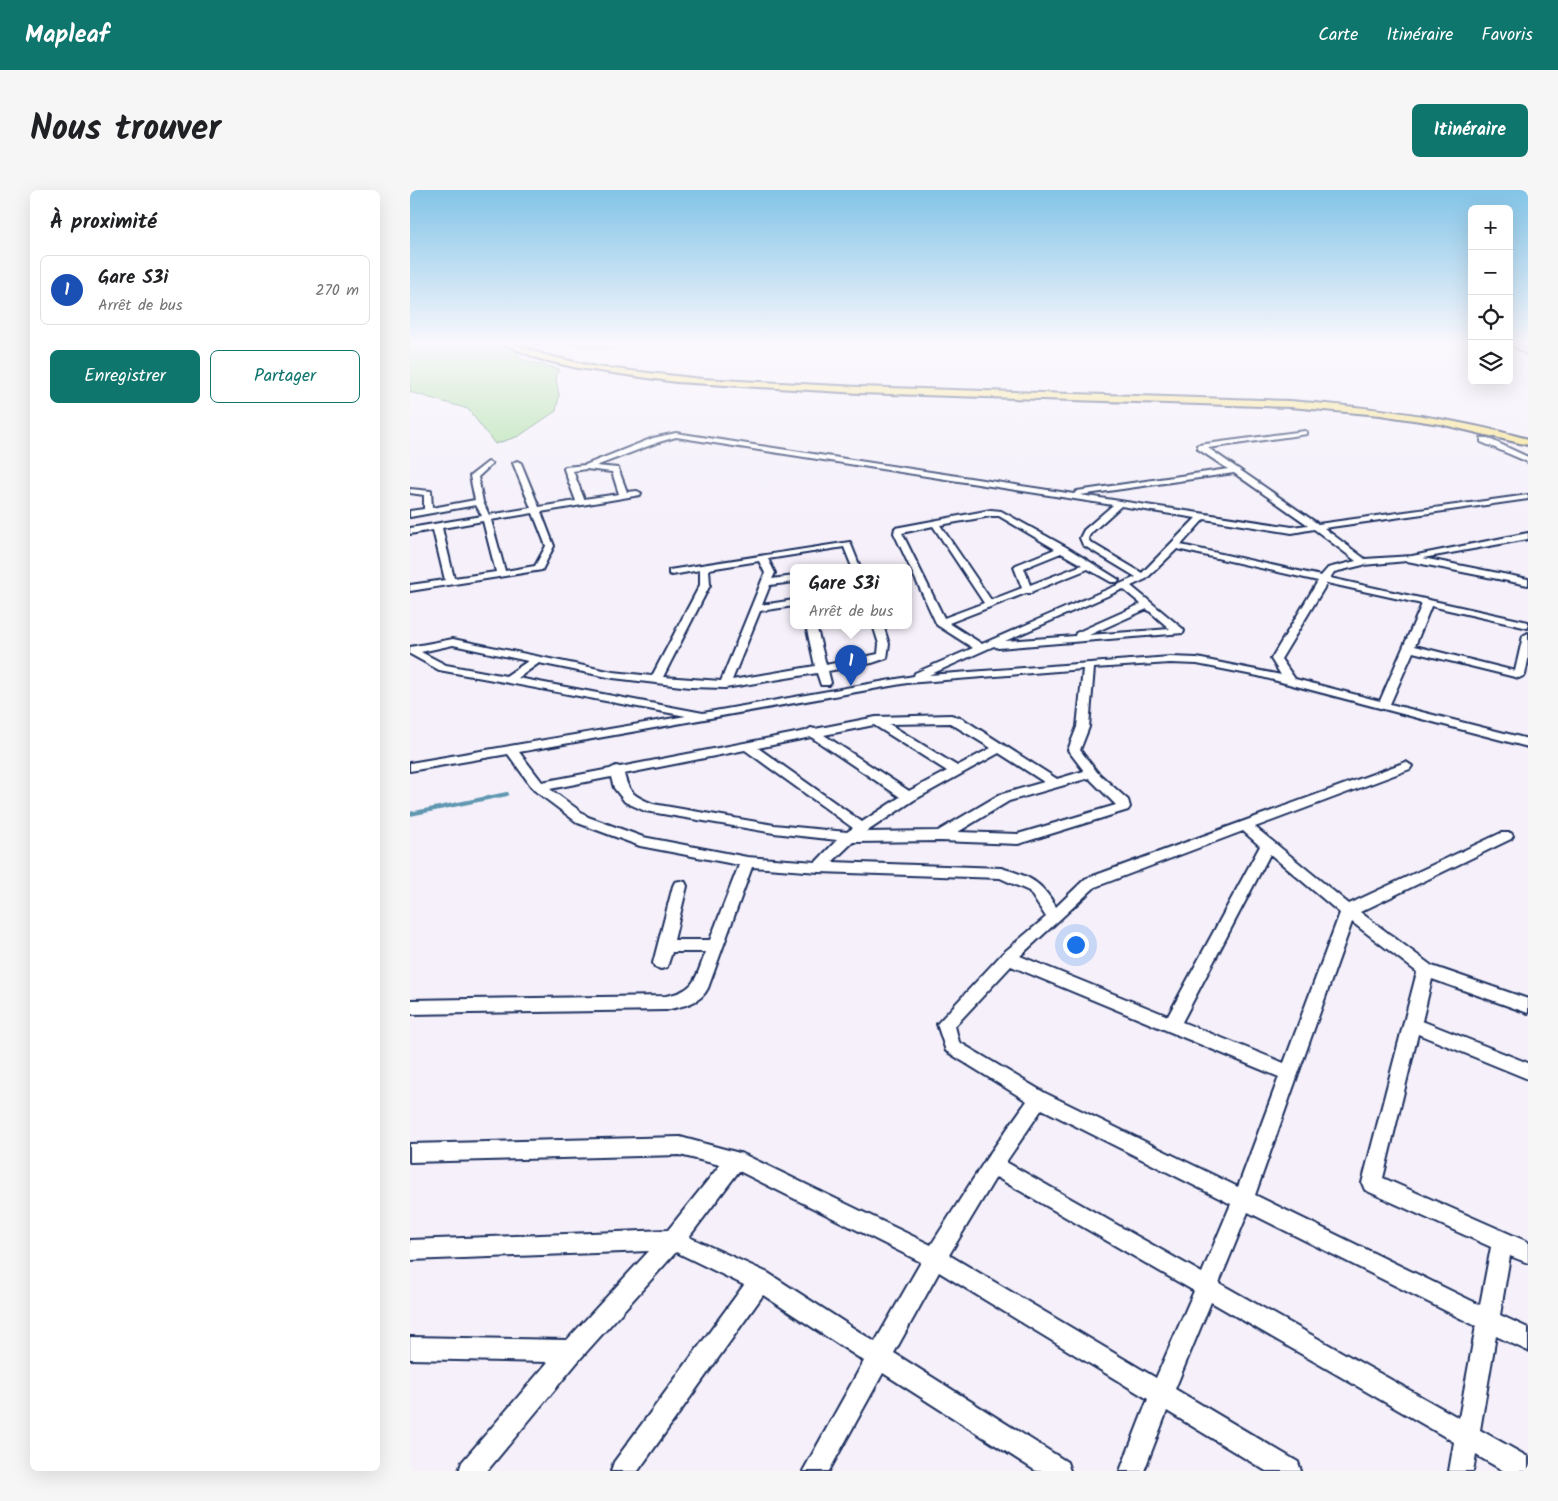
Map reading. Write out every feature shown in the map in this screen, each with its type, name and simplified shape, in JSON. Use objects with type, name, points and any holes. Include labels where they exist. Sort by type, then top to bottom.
[{"type":"highway","points":[[1245,404],[1332,407],[1420,418],[1492,432],[1528,442]]},
{"type":"highway","points":[[1338,404],[1422,413],[1528,435]]},
{"type":"street","points":[[1305,434],[1201,447],[1318,528],[1363,562]]},
{"type":"street","points":[[586,467],[661,438],[676,435],[1292,530],[1318,528],[1528,497]]},
{"type":"street","points":[[1484,440],[1528,460]]},
{"type":"street","points":[[410,588],[540,568],[550,546],[518,463]]},
{"type":"street","points":[[488,464],[474,476],[501,575]]},
{"type":"street","points":[[581,502],[568,468],[586,467],[615,470],[624,495]]},
{"type":"street","points":[[1064,495],[1234,471]]},
{"type":"street","points":[[410,491],[428,493],[428,511]]},
{"type":"street","points":[[410,531],[637,493]]},
{"type":"street","points":[[410,514],[480,502]]},
{"type":"street","points":[[1119,504],[1087,532],[1084,538],[1086,543],[1143,577]]},
{"type":"street","points":[[1114,580],[1001,514],[990,513],[898,530],[941,623],[984,647],[1179,631],[1125,586]]},
{"type":"street","points":[[907,680],[1143,577],[1202,516]]},
{"type":"street","points":[[935,523],[990,605]]},
{"type":"street","points":[[437,527],[450,583]]},
{"type":"street","points":[[1292,682],[1276,659],[1324,578],[1331,570],[1363,562],[1407,558],[1528,536]]},
{"type":"street","points":[[1516,538],[1528,545]]},
{"type":"street","points":[[672,572],[847,544],[855,564]]},
{"type":"street","points":[[1175,546],[1528,625]]},
{"type":"street","points":[[1028,591],[1018,567],[1063,549]]},
{"type":"street","points":[[725,685],[770,573],[762,557]]},
{"type":"street","points":[[1407,558],[1528,582]]},
{"type":"street","points":[[941,623],[1028,591],[1090,565]]},
{"type":"street","points":[[656,680],[705,585],[704,566]]},
{"type":"street","points":[[766,583],[790,580]]},
{"type":"street","points":[[1384,705],[1427,603]]},
{"type":"street","points":[[756,609],[790,604]]},
{"type":"street","points":[[1069,640],[1148,605]]},
{"type":"street","points":[[812,629],[825,683]]},
{"type":"street","points":[[410,650],[453,642],[613,675],[725,685],[872,660],[882,656],[885,650],[879,629]]},
{"type":"street","points":[[1409,648],[1519,675],[1528,636]]},
{"type":"street","points":[[410,650],[444,668],[709,716]]},
{"type":"street","points":[[510,679],[538,659]]},
{"type":"street","points":[[410,767],[907,680],[1170,660],[1197,661],[1259,673],[1528,743]]},
{"type":"street","points":[[616,770],[621,788],[630,798],[650,808],[774,829],[849,837],[942,836],[1018,839],[1123,807],[1123,802],[1092,774],[1074,750],[1083,726],[1089,665]]},
{"type":"street","points":[[539,787],[616,770],[876,721],[951,719],[959,722],[1054,783]]},
{"type":"street","points":[[876,721],[956,772]]},
{"type":"street","points":[[811,732],[909,797]]},
{"type":"street","points":[[746,745],[862,828]]},
{"type":"street","points":[[818,867],[849,837],[909,797],[1000,748]]},
{"type":"street","points":[[511,750],[539,787],[583,820],[640,842],[747,862],[818,867],[1001,873],[1028,882],[1041,893],[1054,918]]},
{"type":"street","points":[[1406,766],[1090,883],[1054,918],[1008,958],[946,1024],[952,1046],[1039,1099],[1528,1340]]},
{"type":"street","points":[[942,836],[1004,798],[1092,774]]},
{"type":"street","points":[[1245,826],[1348,911],[1426,970],[1528,1006]]},
{"type":"street","points":[[1132,1471],[1161,1395],[1243,1200],[1348,911],[1506,836]]},
{"type":"street","points":[[1172,1024],[1268,845]]},
{"type":"street","points":[[410,1007],[666,1003],[686,999],[700,988],[747,862]]},
{"type":"street","points":[[661,963],[680,886]]},
{"type":"street","points":[[665,946],[716,946]]},
{"type":"street","points":[[1008,958],[1289,1072]]},
{"type":"street","points":[[1426,970],[1372,1182],[1528,1253]]},
{"type":"street","points":[[1412,1024],[1528,1071]]},
{"type":"street","points":[[815,1471],[935,1258],[993,1165],[1039,1099]]},
{"type":"street","points":[[410,1153],[680,1146],[736,1160],[935,1258],[1289,1471]]},
{"type":"street","points":[[471,1471],[572,1350],[673,1240],[736,1160]]},
{"type":"street","points":[[993,1165],[1528,1471]]},
{"type":"street","points":[[410,1250],[673,1240],[760,1281],[1058,1471]]},
{"type":"street","points":[[1461,1471],[1502,1242]]},
{"type":"street","points":[[623,1471],[760,1281]]},
{"type":"street","points":[[410,1348],[572,1350]]},
{"type":"green space","points":[[450,404],[557,404],[556,411],[519,436],[495,444],[468,409]]},
{"type":"waterway","points":[[410,814],[507,794]]},
{"type":"place","name":"Gare S3i","points":[[851,686]]}]
